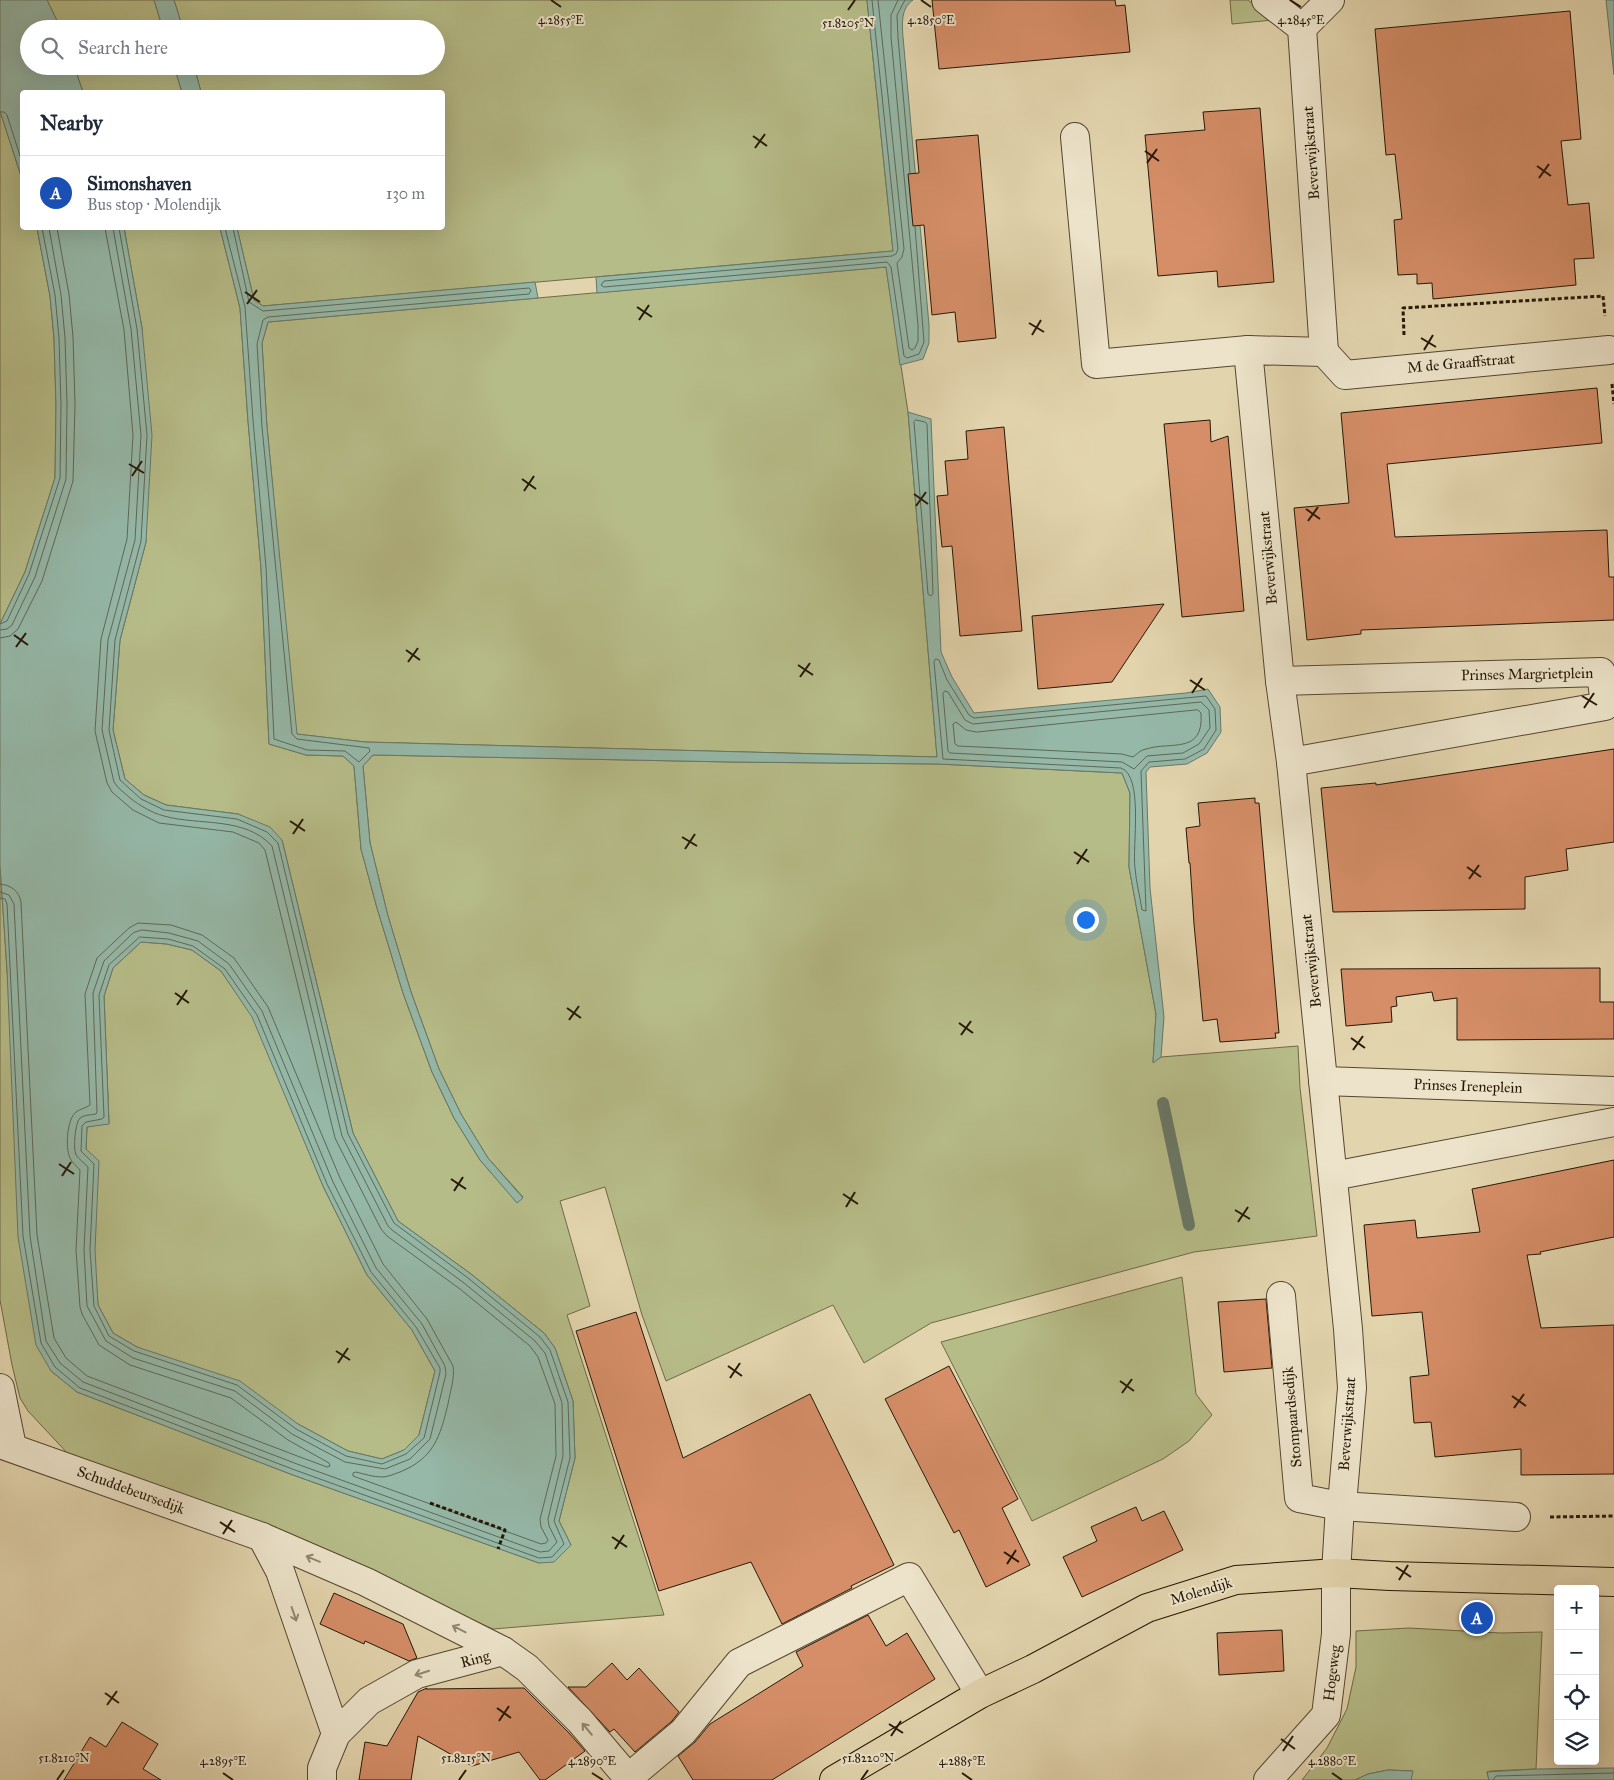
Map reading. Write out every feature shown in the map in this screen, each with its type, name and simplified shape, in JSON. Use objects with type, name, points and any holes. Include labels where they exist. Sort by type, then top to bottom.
[{"type":"main road","name":"Molendijk","points":[[834,1780],[980,1694],[1033,1669],[1147,1608],[1236,1580],[1336,1573],[1614,1582]]},
{"type":"street","points":[[1266,0],[1302,28],[1330,0]]},
{"type":"street","name":"Beverwijkstraat","points":[[1302,28],[1324,352]]},
{"type":"street","points":[[1075,137],[1096,364],[1248,350],[1324,352]]},
{"type":"street","name":"Beverwijkstraat","points":[[1248,350],[1280,681],[1291,762],[1333,1176],[1352,1388],[1343,1493],[1340,1506],[1336,1573]]},
{"type":"street","name":"M de Graaffstraat","points":[[1324,352],[1345,375],[1609,350]]},
{"type":"street","name":"Prinses Margrietplein","points":[[1280,681],[1601,672],[1605,706],[1291,762]]},
{"type":"street","name":"Prinses Ireneplein","points":[[1323,1082],[1614,1090]]},
{"type":"street","points":[[1333,1176],[1614,1122]]},
{"type":"street","name":"Stompaardsedijk","points":[[1282,1296],[1300,1498],[1340,1506]]},
{"type":"street","points":[[0,1388],[6,1446]]},
{"type":"street","name":"Schuddebeursedijk","points":[[6,1446],[262,1537],[366,1582],[503,1651]]},
{"type":"street","points":[[1340,1506],[1516,1517]]},
{"type":"street","points":[[262,1537],[280,1571],[336,1734]]},
{"type":"street","name":"Hogeweg","points":[[1268,1780],[1326,1715],[1336,1634],[1336,1573]]},
{"type":"street","points":[[629,1779],[683,1732],[739,1663],[908,1577],[980,1694]]},
{"type":"street","name":"Ring","points":[[322,1780],[322,1768],[336,1734],[369,1701],[417,1674],[503,1651],[526,1668],[580,1721],[629,1779]]},
{"type":"path","points":[[430,1503],[505,1530],[498,1548]]},
{"type":"path","points":[[1516,1517],[1614,1516]]},
{"type":"green space","points":[[47,0],[154,0],[160,20],[57,20]]},
{"type":"green space","points":[[174,0],[867,0],[893,251],[263,306],[254,300],[237,230],[445,230],[445,90],[200,90],[196,75],[445,75],[445,20],[180,20]]},
{"type":"green space","points":[[1230,0],[1248,0],[1273,20],[1232,24]]},
{"type":"green space","points":[[77,75],[177,75],[181,90],[82,90]]},
{"type":"green space","points":[[0,111],[20,173],[20,230],[37,230],[50,296],[54,338],[56,405],[55,478],[25,572],[0,624]]},
{"type":"green space","points":[[124,230],[220,230],[240,308],[261,568],[269,744],[306,755],[343,756],[354,766],[361,849],[403,993],[432,1072],[454,1118],[480,1160],[517,1202],[523,1197],[488,1158],[461,1114],[439,1069],[411,992],[388,916],[370,843],[363,766],[373,755],[938,764],[1122,773],[1130,793],[1129,867],[1156,1014],[1153,1062],[1161,1057],[1298,1046],[1300,1088],[1317,1236],[1194,1252],[931,1323],[864,1363],[833,1305],[666,1381],[642,1315],[605,1187],[560,1201],[590,1306],[567,1315],[664,1615],[493,1629],[266,1530],[71,1457],[28,1411],[20,1398],[0,1300],[0,865],[7,970],[51,1371],[77,1392],[293,1475],[539,1563],[571,1545],[559,1521],[575,1458],[573,1401],[555,1348],[544,1333],[471,1274],[398,1221],[353,1133],[282,840],[253,821],[238,814],[166,805],[144,795],[125,779],[113,730],[120,640],[146,542],[142,328]]},
{"type":"green space","points":[[886,267],[908,412],[937,757],[365,742],[296,734],[267,427],[262,343],[268,322]]},
{"type":"green space","points":[[141,942],[167,944],[192,950],[221,971],[253,1017],[323,1186],[367,1275],[412,1330],[435,1371],[419,1435],[404,1450],[382,1459],[348,1451],[298,1424],[137,1347],[113,1333],[98,1305],[86,1149],[87,1127],[109,1123],[104,996],[113,968]]},
{"type":"green space","points":[[1182,1277],[1196,1394],[1212,1415],[1189,1441],[1163,1459],[1032,1521],[941,1342]]},
{"type":"green space","points":[[1409,1628],[1501,1633],[1542,1632],[1536,1769],[1490,1771],[1487,1772],[1489,1780],[1411,1780],[1412,1771],[1388,1770],[1368,1774],[1355,1780],[1302,1780],[1327,1748],[1347,1709],[1356,1667],[1356,1631]]},
{"type":"water","points":[[0,0],[47,0],[57,20],[20,20],[20,75],[77,75],[82,90],[20,90],[20,173],[0,111]]},
{"type":"water","points":[[154,0],[174,0],[180,20],[160,20]]},
{"type":"water","points":[[867,0],[913,0],[906,7],[902,26],[929,325],[929,343],[923,359],[900,365],[886,267],[597,293],[596,277],[893,251]]},
{"type":"water","points":[[1606,0],[1614,0],[1614,75]]},
{"type":"water","points":[[177,75],[196,75],[200,90],[181,90]]},
{"type":"water","points":[[37,230],[124,230],[142,328],[152,435],[146,542],[120,640],[113,730],[125,779],[144,795],[166,805],[238,814],[270,827],[282,840],[353,1133],[398,1221],[471,1274],[544,1333],[555,1348],[573,1401],[575,1458],[559,1521],[571,1545],[554,1562],[539,1563],[293,1475],[77,1392],[51,1371],[36,1345],[18,1237],[7,970],[0,865],[0,624],[25,572],[55,478],[56,405],[54,338],[50,296]],"holes":[[[141,942],[167,944],[192,950],[221,971],[252,1017],[323,1186],[367,1275],[412,1330],[435,1371],[419,1435],[404,1450],[382,1459],[348,1451],[298,1424],[240,1381],[137,1347],[113,1333],[98,1305],[95,1250],[99,1161],[86,1149],[87,1127],[109,1124],[104,996],[113,968]]]},
{"type":"water","points":[[220,230],[237,230],[254,300],[263,306],[535,282],[538,298],[268,322],[262,343],[267,427],[297,734],[365,742],[937,757],[908,412],[931,419],[941,652],[952,677],[974,713],[1186,693],[1208,689],[1220,707],[1221,732],[1207,753],[1187,764],[1150,767],[1146,772],[1150,888],[1164,1017],[1161,1057],[1153,1063],[1156,1014],[1129,867],[1130,793],[1122,773],[938,764],[373,755],[363,766],[370,843],[388,916],[411,992],[439,1069],[461,1114],[488,1158],[523,1198],[517,1203],[480,1160],[454,1118],[432,1072],[403,993],[361,849],[354,766],[343,756],[306,755],[269,744],[261,568],[240,308]]},
{"type":"water","points":[[1614,1768],[1614,1780],[1489,1780],[1487,1772],[1536,1769]]},
{"type":"water","points":[[1388,1770],[1413,1771],[1411,1780],[1355,1780],[1368,1774]]},
{"type":"building","points":[[932,0],[1115,0],[1116,6],[1125,5],[1130,52],[939,69]]},
{"type":"building","points":[[1570,11],[1581,139],[1561,141],[1568,205],[1589,203],[1594,258],[1574,259],[1576,285],[1433,299],[1432,283],[1417,284],[1417,274],[1398,275],[1394,220],[1402,219],[1395,154],[1386,155],[1375,29]]},
{"type":"building","points":[[1260,108],[1274,282],[1218,287],[1217,271],[1158,276],[1145,135],[1205,130],[1203,112]]},
{"type":"building","points":[[978,135],[996,338],[958,342],[955,312],[932,315],[924,225],[913,226],[908,174],[919,173],[916,140]]},
{"type":"building","points":[[1597,388],[1602,443],[1387,464],[1395,537],[1607,530],[1609,577],[1614,577],[1614,620],[1361,630],[1361,634],[1307,640],[1294,508],[1349,503],[1341,413]]},
{"type":"building","points":[[1210,420],[1211,442],[1228,436],[1244,611],[1182,617],[1164,424]]},
{"type":"building","points":[[1004,427],[1022,631],[960,636],[952,546],[942,547],[937,496],[948,495],[945,461],[968,459],[966,431]]},
{"type":"building","points":[[1164,604],[1112,682],[1038,689],[1032,616]]},
{"type":"building","points":[[1614,749],[1614,842],[1566,849],[1568,870],[1525,877],[1525,909],[1333,912],[1321,788],[1376,783],[1376,785]]},
{"type":"building","points":[[1255,798],[1255,803],[1259,803],[1279,1033],[1275,1033],[1276,1038],[1220,1042],[1217,1019],[1203,1021],[1186,828],[1200,826],[1198,803]]},
{"type":"building","points":[[1600,968],[1600,1002],[1614,1002],[1614,1039],[1457,1040],[1457,998],[1434,1001],[1432,992],[1396,997],[1397,1006],[1391,1007],[1392,1022],[1346,1026],[1341,969]]},
{"type":"building","points":[[1614,1160],[1614,1237],[1540,1252],[1541,1254],[1527,1255],[1541,1328],[1614,1325],[1614,1474],[1521,1475],[1521,1449],[1435,1457],[1431,1422],[1414,1423],[1410,1377],[1429,1375],[1422,1312],[1372,1316],[1364,1225],[1415,1220],[1417,1238],[1480,1232],[1472,1189]]},
{"type":"building","points":[[1266,1299],[1272,1368],[1224,1372],[1218,1302]]},
{"type":"building","points":[[636,1312],[683,1458],[810,1394],[894,1565],[782,1624],[751,1562],[659,1591],[576,1331]]},
{"type":"building","points":[[949,1366],[1018,1499],[1002,1508],[1030,1565],[986,1587],[959,1530],[954,1533],[885,1399]]},
{"type":"building","points":[[1136,1507],[1142,1521],[1164,1511],[1183,1550],[1082,1597],[1063,1557],[1097,1541],[1091,1527]]},
{"type":"building","points":[[334,1593],[403,1624],[417,1658],[409,1661],[365,1641],[364,1644],[320,1624]]},
{"type":"building","points":[[868,1615],[886,1646],[907,1633],[935,1679],[772,1780],[693,1780],[678,1756],[695,1742],[710,1724],[803,1666],[796,1652]]},
{"type":"building","points":[[1282,1630],[1284,1671],[1219,1675],[1217,1633]]},
{"type":"building","points":[[612,1663],[627,1680],[639,1668],[679,1712],[672,1721],[635,1752],[614,1729],[610,1732],[568,1687],[586,1687]]},
{"type":"building","points":[[427,1688],[524,1688],[585,1751],[545,1780],[540,1780],[519,1752],[472,1766],[418,1736],[411,1780],[359,1780],[365,1742],[387,1746],[418,1692]]},
{"type":"building","points":[[122,1722],[158,1744],[143,1769],[161,1780],[64,1780],[90,1737],[106,1747]]},
{"type":"waterway","points":[[1163,1103],[1189,1225]]},
{"type":"place","name":"Simonshaven","points":[[1477,1618]]}]
